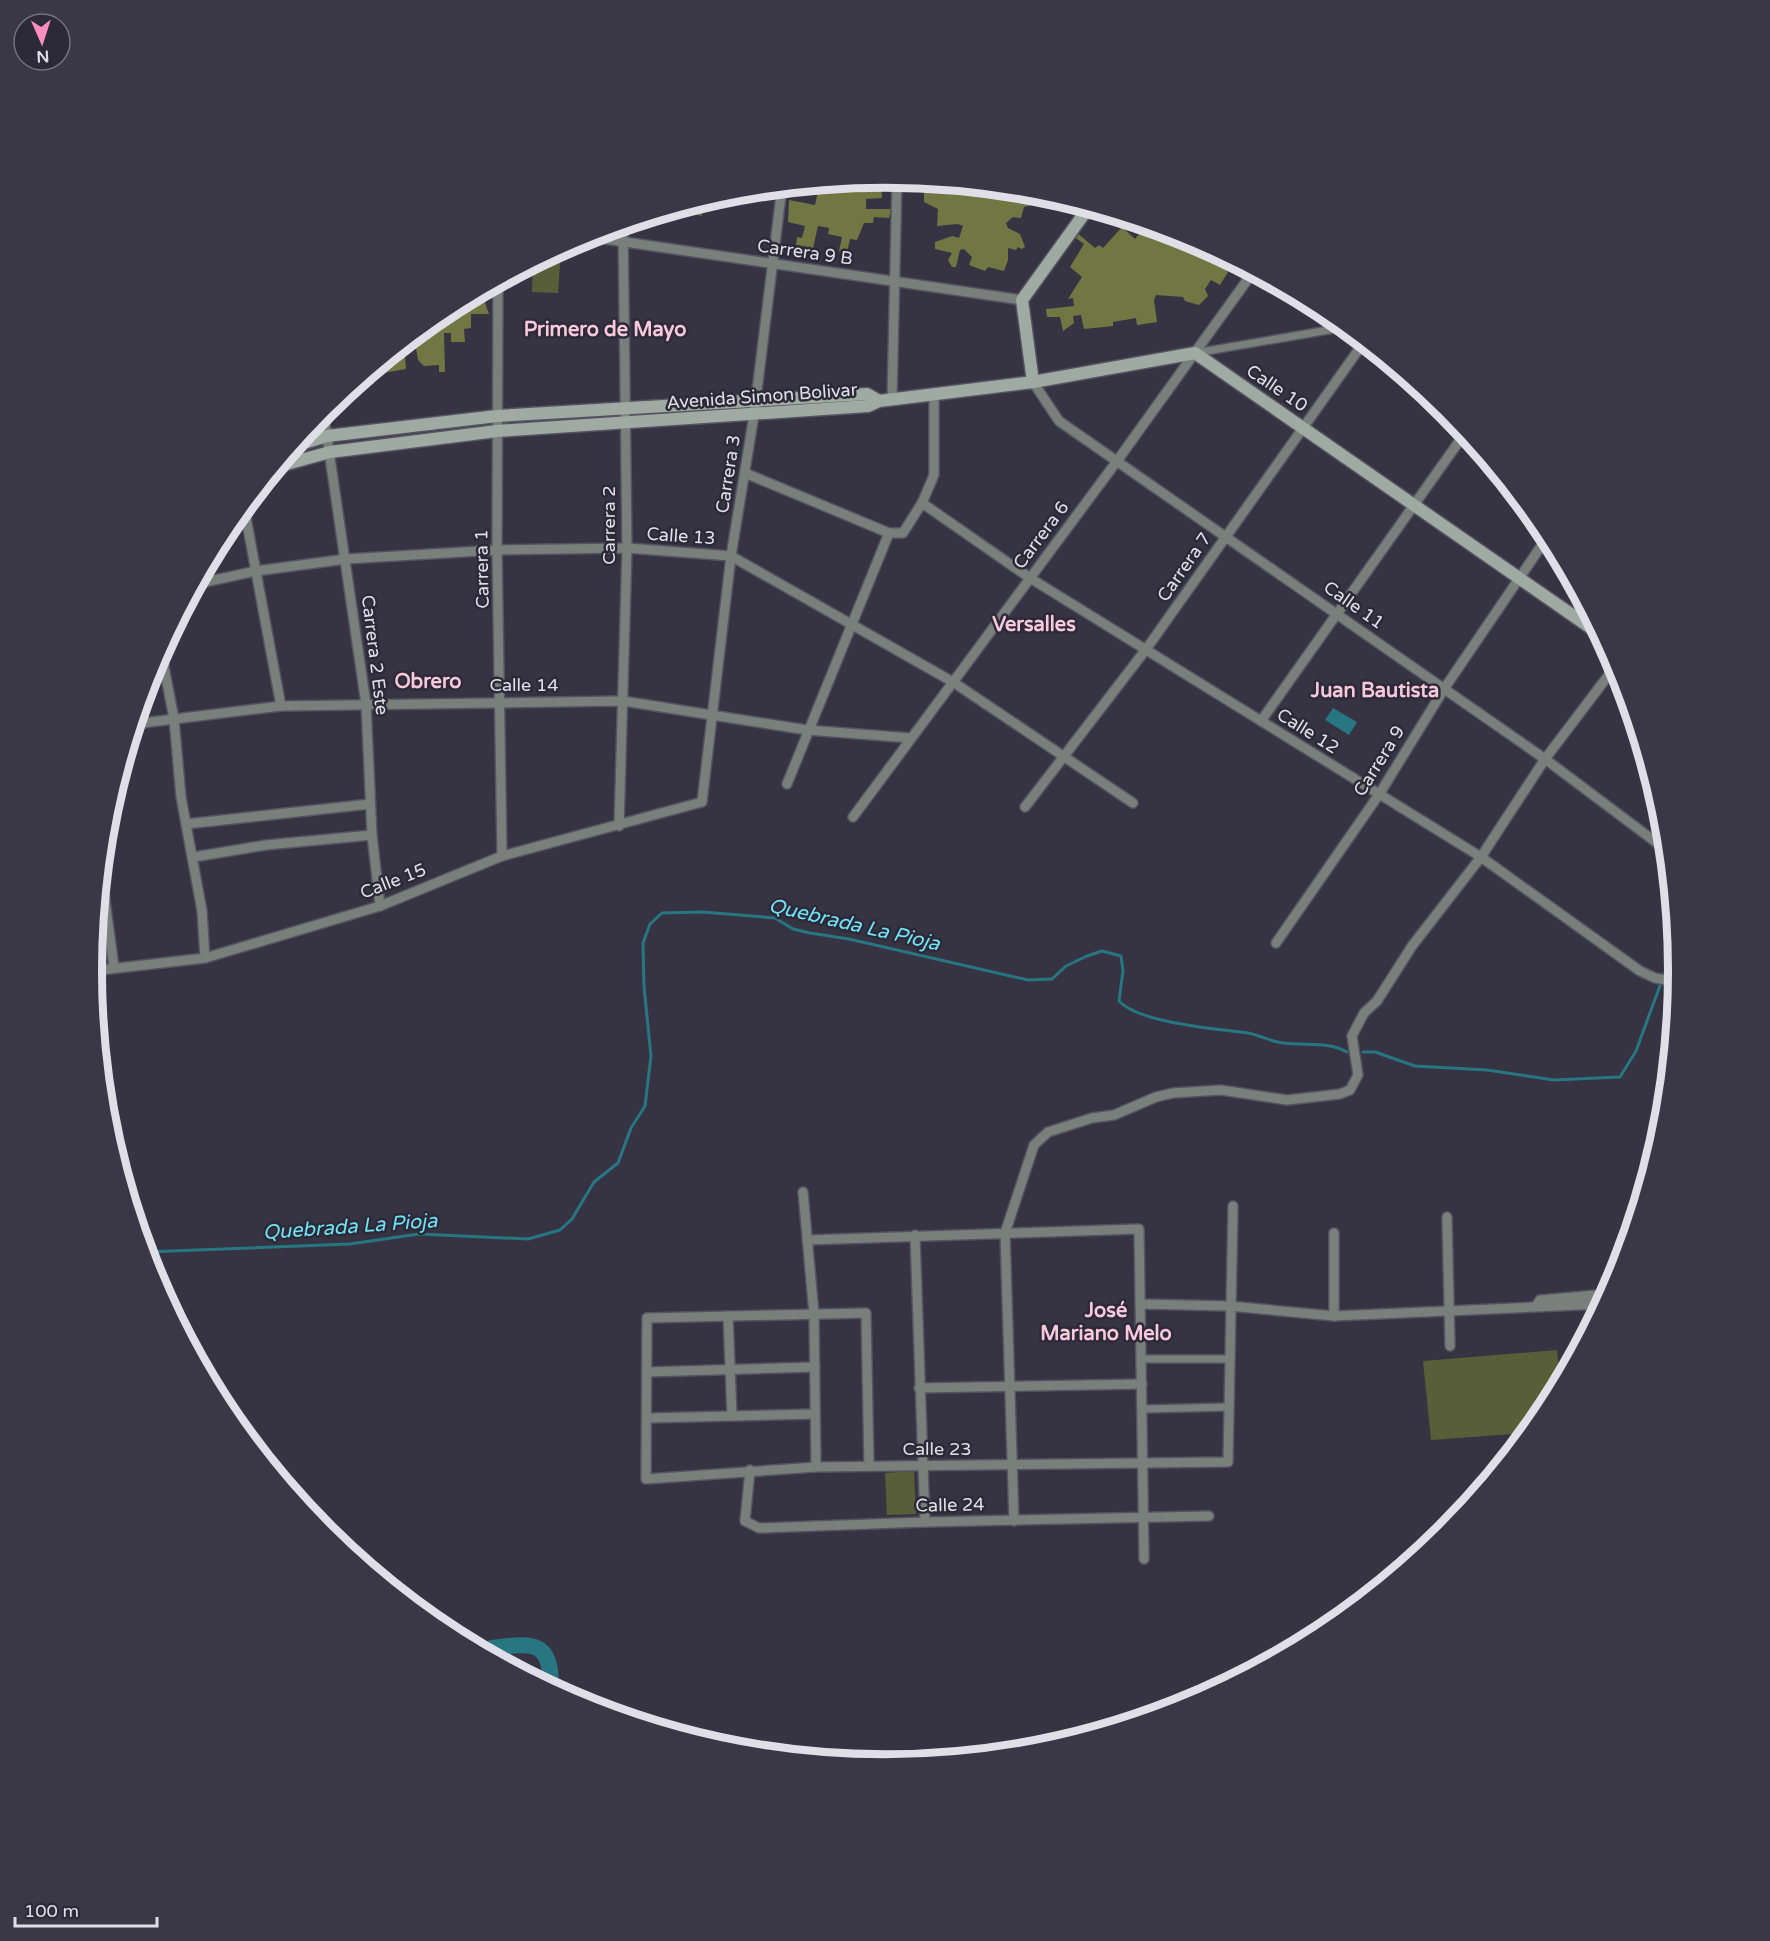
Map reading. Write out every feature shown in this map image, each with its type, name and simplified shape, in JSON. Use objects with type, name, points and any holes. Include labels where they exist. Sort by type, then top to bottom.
[{"type":"main road","points":[[1033,382],[1022,300],[1085,213]]},
{"type":"main road","points":[[892,399],[934,396],[1033,382],[1195,354]]},
{"type":"main road","name":"Calle 10","points":[[1195,354],[1588,626]]},
{"type":"main road","name":"Avenida Simon Bolivar","points":[[288,464],[330,452],[497,431],[625,423],[867,394],[879,401],[892,399]]},
{"type":"main road","name":"Avenida Simon Bolivar","points":[[307,442],[327,436],[497,416],[624,408],[754,409]]},
{"type":"street","points":[[892,399],[897,282],[897,188]]},
{"type":"street","name":"Carrera 3","points":[[702,802],[731,556],[754,409],[781,194]]},
{"type":"street","name":"Carrera 2","points":[[619,826],[627,548],[623,233]]},
{"type":"street","name":"Carrera 9 B","points":[[604,240],[1022,300]]},
{"type":"street","name":"Carrera 6","points":[[853,817],[1117,461],[1249,278]]},
{"type":"street","name":"Carrera 1","points":[[498,290],[497,550],[502,702],[502,856]]},
{"type":"street","points":[[1195,354],[1334,329]]},
{"type":"street","name":"Carrera 7","points":[[1025,807],[1147,648],[1360,348]]},
{"type":"street","name":"Calle 11","points":[[1033,382],[1059,421],[1545,759],[1657,843]]},
{"type":"street","points":[[745,473],[889,533],[903,533],[922,503],[934,475],[934,396]]},
{"type":"street","name":"Carrera 2 Este","points":[[325,423],[366,704],[372,835],[380,906]]},
{"type":"street","points":[[1262,721],[1336,612],[1460,440]]},
{"type":"street","name":"Calle 12","points":[[922,503],[1030,578],[1147,648],[1481,858],[1617,955],[1654,978],[1668,980]]},
{"type":"street","points":[[246,518],[281,706]]},
{"type":"street","points":[[787,784],[807,730],[889,533]]},
{"type":"street","name":"Carrera 9","points":[[1276,943],[1380,793],[1444,689],[1542,545]]},
{"type":"street","name":"Calle 13","points":[[205,582],[256,571],[346,559],[497,550],[627,548],[731,556],[952,682],[1066,756],[1133,803]]},
{"type":"street","points":[[163,668],[174,719],[186,824],[194,857],[202,911],[205,958]]},
{"type":"street","points":[[1014,1521],[1005,1233],[1034,1145],[1048,1132],[1092,1118],[1114,1115],[1156,1097],[1190,1090],[1221,1090],[1287,1100],[1340,1094],[1350,1090],[1358,1075],[1352,1036],[1364,1013],[1377,1001],[1412,946],[1481,858],[1545,759],[1609,674]]},
{"type":"street","name":"Calle 14","points":[[143,723],[281,706],[623,701],[807,730],[911,738]]},
{"type":"street","name":"Calle 15","points":[[102,970],[205,958],[380,906],[502,856],[702,802]]},
{"type":"street","points":[[186,824],[370,804]]},
{"type":"street","points":[[194,857],[266,844],[372,835]]},
{"type":"street","points":[[105,904],[114,968]]},
{"type":"street","points":[[803,1192],[814,1314],[816,1467]]},
{"type":"street","points":[[1143,1409],[1229,1407],[1233,1206]]},
{"type":"street","points":[[1447,1217],[1450,1346]]},
{"type":"street","points":[[807,1240],[1139,1229],[1144,1559]]},
{"type":"street","points":[[1334,1233],[1335,1316]]},
{"type":"street","points":[[915,1235],[925,1522]]},
{"type":"street","points":[[1536,1306],[1540,1300],[1597,1295]]},
{"type":"street","points":[[1140,1304],[1230,1306],[1335,1316],[1593,1305]]},
{"type":"street","points":[[815,1414],[646,1418],[647,1318],[866,1313],[869,1466]]},
{"type":"street","points":[[728,1316],[732,1416]]},
{"type":"street","points":[[1142,1359],[1229,1359]]},
{"type":"street","points":[[647,1372],[814,1367]]},
{"type":"street","points":[[919,1388],[1142,1384]]},
{"type":"street","name":"Calle 23","points":[[646,1418],[646,1479],[816,1467],[1228,1462],[1229,1407]]},
{"type":"street","name":"Calle 24","points":[[750,1470],[745,1521],[759,1528],[1209,1516]]},
{"type":"green space","points":[[881,188],[882,198],[866,199],[866,209],[891,209],[889,218],[874,217],[873,223],[864,223],[857,240],[850,239],[847,253],[839,251],[842,237],[828,234],[829,228],[818,226],[813,248],[796,245],[797,237],[802,238],[805,226],[788,222],[789,200],[815,205],[818,191]]},
{"type":"green space","points":[[908,188],[987,194],[1035,202],[1024,207],[1021,218],[1013,217],[1006,223],[1008,228],[1020,234],[1025,247],[1022,249],[1018,247],[1016,250],[1008,248],[1008,260],[1004,271],[988,267],[985,271],[969,265],[972,257],[964,249],[960,250],[956,267],[952,267],[948,260],[952,253],[935,249],[935,242],[952,236],[959,238],[963,226],[958,224],[937,226],[938,209],[924,202],[924,190]]},
{"type":"green space","points":[[704,209],[701,216],[690,212]]},
{"type":"green space","points":[[1122,227],[1135,239],[1142,231],[1225,265],[1223,268],[1228,272],[1220,285],[1211,280],[1205,289],[1208,296],[1199,305],[1185,301],[1183,297],[1156,295],[1154,300],[1157,322],[1137,325],[1136,318],[1113,322],[1113,326],[1084,329],[1081,315],[1073,316],[1074,323],[1063,331],[1060,317],[1047,317],[1046,309],[1074,306],[1073,298],[1068,299],[1082,277],[1070,267],[1084,244],[1073,236],[1076,232],[1095,248],[1099,245],[1103,248]]},
{"type":"green space","points":[[560,258],[558,293],[532,292],[533,271]]},
{"type":"green space","points":[[484,298],[489,314],[471,314],[471,328],[464,329],[465,342],[451,342],[451,333],[444,333],[445,372],[439,372],[439,365],[424,366],[418,360],[415,344]]},
{"type":"green space","points":[[405,352],[406,369],[383,373],[382,371]]},
{"type":"green space","points":[[373,379],[374,384],[366,385]]},
{"type":"green space","points":[[1557,1350],[1559,1369],[1516,1434],[1431,1440],[1423,1361]]},
{"type":"green space","points":[[914,1471],[916,1514],[887,1515],[885,1473]]},
{"type":"water","points":[[1333,708],[1357,722],[1349,735],[1325,720]]},
{"type":"waterway","name":"Quebrada La Pioja","points":[[155,1252],[350,1244],[419,1234],[528,1239],[560,1230],[572,1219],[594,1182],[618,1163],[631,1128],[645,1106],[651,1056],[644,987],[643,943],[650,924],[662,913],[703,912],[775,918],[793,929],[849,939],[1028,980],[1052,979],[1066,966],[1102,951],[1121,956],[1123,971],[1119,1001],[1129,1009],[1143,1015],[1179,1024],[1248,1033],[1279,1042],[1332,1046],[1347,1052]]},
{"type":"waterway","name":"Quebrada La Pioja","points":[[1363,1052],[1375,1052],[1415,1066],[1487,1070],[1554,1080],[1620,1077],[1636,1051],[1665,972],[1668,970]]},
{"type":"waterway","points":[[492,1648],[518,1645],[536,1648],[543,1652],[547,1660],[550,1678]]},
{"type":"district","name":"Primero de Mayo","points":[[605,330]]},
{"type":"district","name":"Versalles","points":[[1034,625]]},
{"type":"district","name":"Obrero","points":[[428,682]]},
{"type":"district","name":"Juan Bautista","points":[[1375,691]]},
{"type":"district","name":"José Mariano Melo","points":[[1106,1322]]}]
